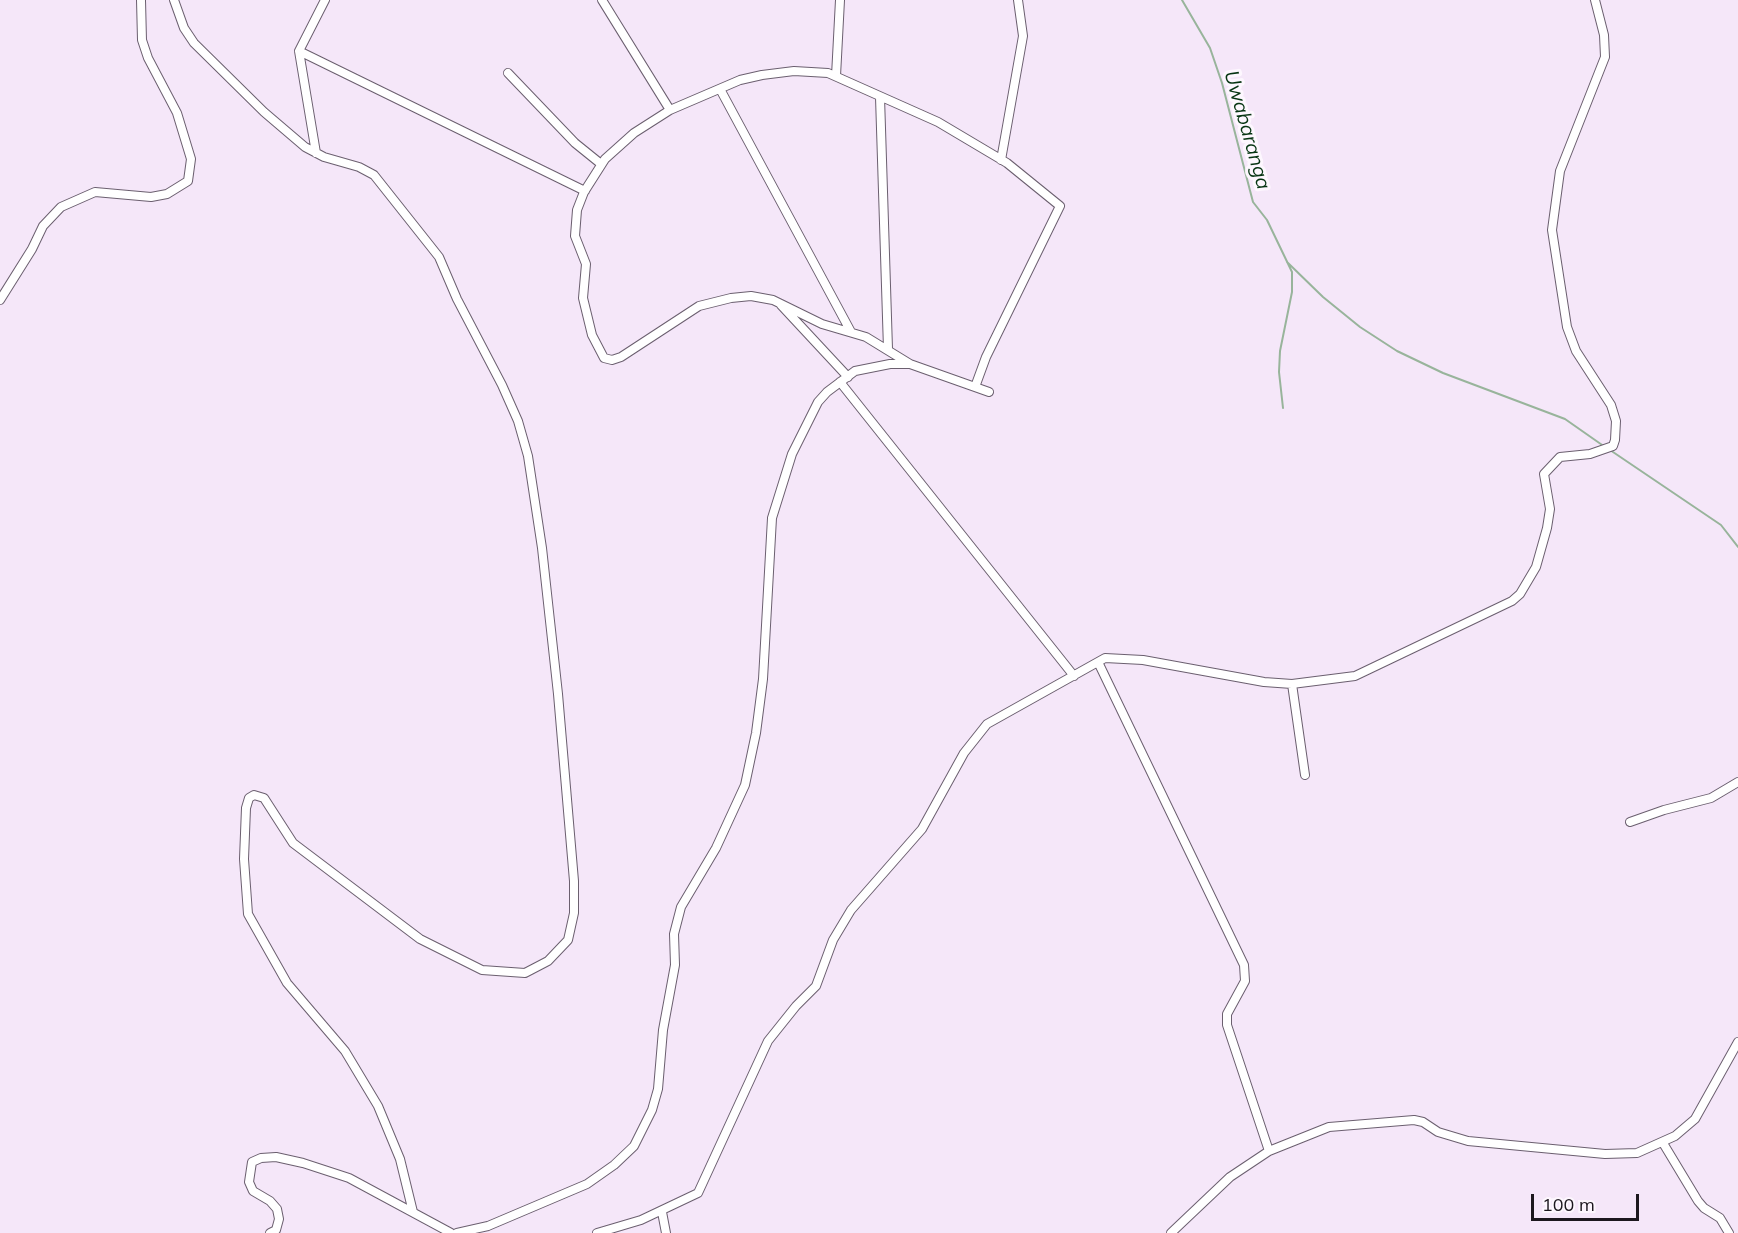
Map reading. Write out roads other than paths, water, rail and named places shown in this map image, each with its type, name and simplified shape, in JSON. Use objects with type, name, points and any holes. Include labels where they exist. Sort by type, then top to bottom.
[{"type":"street","points":[[0,300],[32,249],[43,226],[61,207],[95,192],[151,197],[167,194],[188,181],[191,159],[177,113],[148,58],[142,40],[141,0]]},
{"type":"street","points":[[174,0],[184,28],[194,43],[284,131],[316,153],[360,167],[374,175],[439,257],[448,273],[457,299],[518,421],[528,456],[554,641],[574,880],[574,913],[568,940],[535,969],[525,973],[482,970],[420,939],[293,843],[264,798],[254,795],[249,798],[246,808],[244,859],[248,914],[287,983],[345,1051],[378,1106],[400,1159],[413,1212]]},
{"type":"street","points":[[316,153],[299,51],[325,0]]},
{"type":"street","points":[[602,0],[670,110]]},
{"type":"street","points":[[836,76],[840,0]]},
{"type":"street","points":[[1001,160],[1023,36],[1018,0]]},
{"type":"street","points":[[597,1233],[662,1212],[693,1196],[701,1189],[768,1041],[789,1014],[816,986],[833,940],[851,910],[922,829],[948,778],[978,733],[987,724],[1105,658],[1120,657],[1264,682],[1292,684],[1354,676],[1512,601],[1520,594],[1536,567],[1547,528],[1550,509],[1543,478],[1547,468],[1560,457],[1590,454],[1613,446],[1616,421],[1611,405],[1576,351],[1567,327],[1552,230],[1560,171],[1605,57],[1605,35],[1595,0]]},
{"type":"street","points":[[299,51],[585,191]]},
{"type":"street","points":[[975,387],[991,346],[1060,206],[1001,160],[938,122],[836,76],[811,71],[778,72],[740,80],[670,110],[626,139],[601,164],[585,191],[577,210],[575,236],[586,264],[583,298],[592,335],[604,358],[612,360],[621,357],[699,306],[742,297],[763,297],[822,324],[851,332],[888,349],[910,364],[989,392]]},
{"type":"street","points":[[508,73],[574,143],[601,164]]},
{"type":"street","points":[[720,89],[851,332]]},
{"type":"street","points":[[880,97],[888,349]]},
{"type":"street","points":[[778,302],[844,379],[1074,676]]},
{"type":"street","points":[[457,1233],[488,1226],[586,1184],[634,1146],[652,1110],[658,1089],[663,1030],[675,965],[674,934],[681,908],[740,801],[756,733],[763,680],[772,518],[792,454],[818,402],[844,379],[879,365],[910,364]]},
{"type":"street","points":[[1098,662],[1244,965],[1245,981],[1227,1014],[1227,1025],[1269,1151]]},
{"type":"street","points":[[1292,684],[1305,775]]},
{"type":"street","points":[[1630,822],[1664,810],[1711,798],[1738,782]]},
{"type":"street","points":[[1171,1233],[1230,1177],[1269,1151],[1329,1127],[1414,1120],[1423,1122],[1438,1132],[1468,1141],[1621,1155],[1637,1153],[1662,1143],[1695,1119],[1738,1042]]},
{"type":"street","points":[[1662,1143],[1701,1205],[1720,1218],[1729,1233]]},
{"type":"street","points":[[270,1233],[276,1230],[279,1219],[277,1209],[253,1191],[249,1182],[252,1162],[261,1158],[303,1163],[349,1178],[451,1233]]},
{"type":"street","points":[[662,1212],[666,1233]]},
{"type":"waterway","name":"Uwabaranga","points":[[1182,0],[1210,48],[1222,83],[1253,202],[1267,220],[1292,272],[1292,292],[1280,351],[1279,372],[1283,408]]},
{"type":"waterway","points":[[1287,262],[1323,297],[1360,327],[1397,351],[1443,373],[1565,419],[1605,447]]},
{"type":"waterway","points":[[1610,450],[1721,525],[1738,547]]}]
